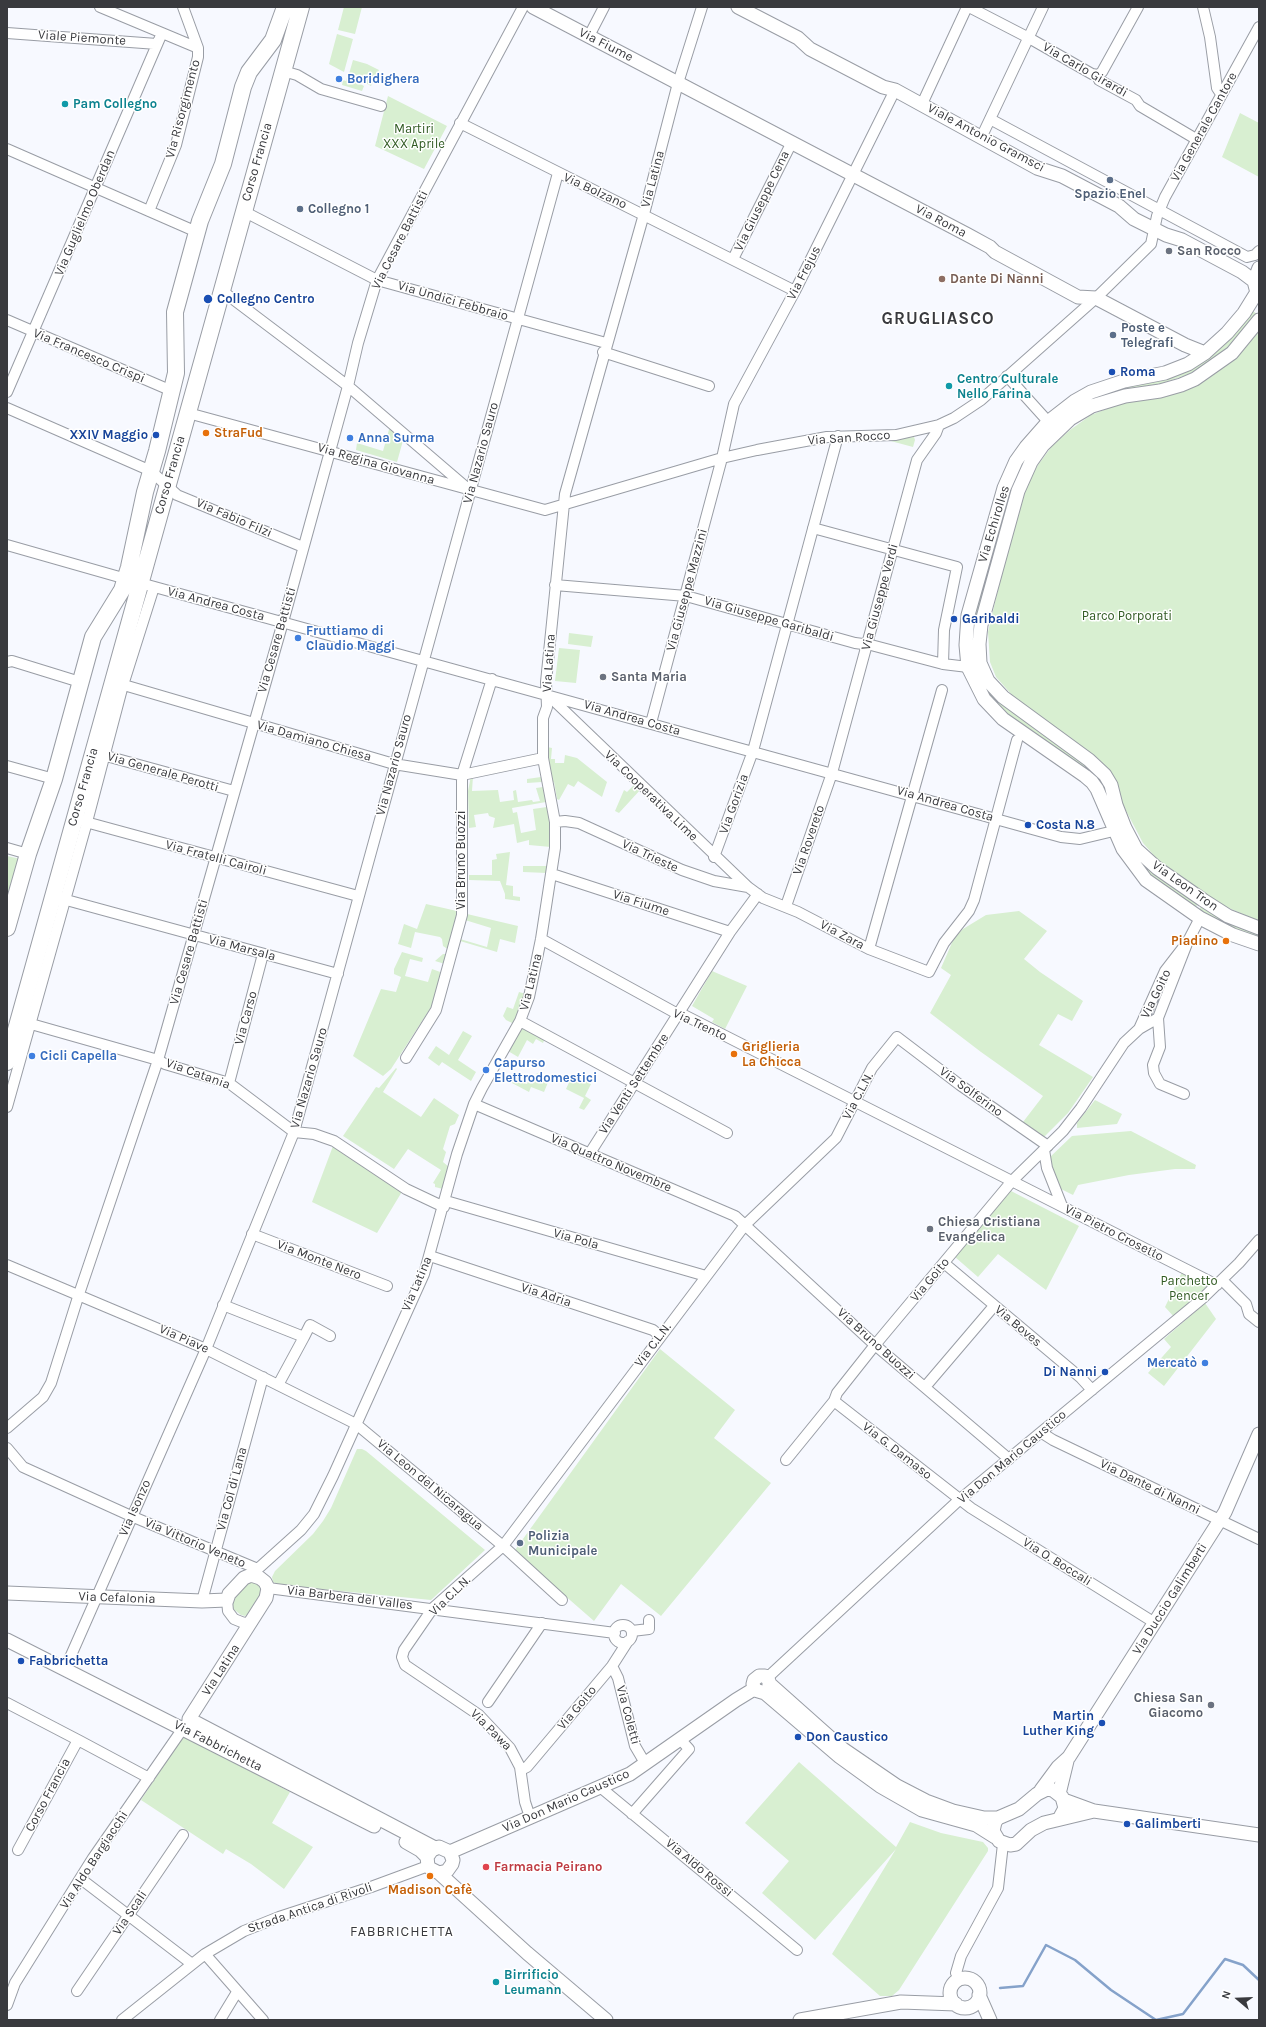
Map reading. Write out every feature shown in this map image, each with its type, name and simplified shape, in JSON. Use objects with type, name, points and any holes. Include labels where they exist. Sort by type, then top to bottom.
[{"type":"main road","name":"Corso Francia","points":[[140,583],[151,471],[176,373],[175,312],[200,221],[222,164],[243,87],[249,72],[272,40],[285,7]]},
{"type":"main road","name":"Corso Francia","points":[[7,1062],[24,1022],[81,820],[118,683],[140,583],[243,210],[301,7]]},
{"type":"main road","name":"Corso Francia","points":[[7,928],[28,854],[54,779],[93,637],[122,590],[140,583]]},
{"type":"street","points":[[100,7],[198,48]]},
{"type":"street","name":"Via Risorgimento","points":[[149,211],[176,145],[198,57],[198,48],[183,7]]},
{"type":"street","name":"Via Cesare Battisti","points":[[7,1428],[48,1391],[78,1294],[158,1060],[283,622],[348,386],[358,343],[377,280],[523,7]]},
{"type":"street","name":"Via Fiume","points":[[533,7],[678,83]]},
{"type":"street","points":[[589,36],[604,7]]},
{"type":"street","name":"Via Latina","points":[[255,1572],[301,1530],[314,1514],[424,1274],[445,1204],[457,1154],[474,1104],[520,1021],[529,997],[541,939],[555,848],[555,822],[543,758],[543,718],[547,707],[546,682],[563,504],[569,475],[644,214],[678,83],[702,7]]},
{"type":"street","name":"Viale Antonio Gramsci","points":[[738,7],[798,38],[810,50],[882,87],[895,90],[967,128],[981,138],[1037,168],[1062,176],[1119,206],[1134,219],[1154,230],[1182,240],[1242,272],[1257,289]]},
{"type":"street","points":[[922,104],[968,7]]},
{"type":"street","name":"Via Carlo Girardi","points":[[968,7],[1029,38],[1092,74],[1098,75],[1099,80],[1136,100],[1140,106],[1196,139]]},
{"type":"street","points":[[981,138],[1043,7]]},
{"type":"street","points":[[1098,75],[1102,72],[1138,7]]},
{"type":"street","points":[[1202,7],[1210,37],[1217,88],[1221,94]]},
{"type":"street","name":"Via Generale Cantore","points":[[1096,298],[1151,244],[1161,206],[1196,139],[1259,27]]},
{"type":"street","name":"Viale Piemonte","points":[[7,33],[157,44]]},
{"type":"street","name":"Via Guglielmo Oberdan","points":[[7,392],[162,33]]},
{"type":"street","points":[[283,71],[297,75],[321,89],[381,106]]},
{"type":"street","name":"Via Roma","points":[[678,83],[990,247],[995,252],[1078,297],[1096,298],[1185,345],[1205,353]]},
{"type":"street","name":"Via Frejus","points":[[722,458],[734,404],[795,291],[895,90]]},
{"type":"street","name":"Viale Antonio Gramsci","points":[[990,119],[1161,206],[1247,257],[1255,255],[1259,251]]},
{"type":"street","name":"Via Bolzano","points":[[460,123],[795,291]]},
{"type":"street","name":"Via Giuseppe Cena","points":[[733,259],[792,142]]},
{"type":"street","points":[[7,149],[190,229]]},
{"type":"street","name":"Via Nazario Sauro","points":[[206,1349],[294,1132],[394,764],[558,173]]},
{"type":"street","name":"Via Undici Febbraio","points":[[243,210],[377,280],[518,318],[605,347]]},
{"type":"street","name":"Via Echirolles","points":[[1052,426],[1075,401],[1091,392],[1124,381],[1165,373],[1188,364],[1205,353],[1228,333],[1244,313],[1257,289],[1259,268]]},
{"type":"street","points":[[221,290],[348,386],[470,491]]},
{"type":"street","name":"Via San Rocco","points":[[563,504],[722,458],[784,444],[838,436],[896,434],[939,426],[970,408],[1096,298]]},
{"type":"street","name":"Via Francesco Crispi","points":[[7,320],[172,391]]},
{"type":"street","name":"Via Echirolles","points":[[1119,829],[1092,782],[1086,776],[1003,718],[992,709],[978,690],[974,665],[966,645],[968,615],[1004,488],[1016,461],[1030,442],[1052,426],[1098,404],[1125,396],[1168,389],[1195,379],[1232,353],[1259,320]]},
{"type":"street","points":[[605,347],[709,386]]},
{"type":"street","points":[[1007,376],[1052,426]]},
{"type":"street","name":"Via Fabio Filzi","points":[[7,408],[151,471],[177,495],[303,547]]},
{"type":"street","name":"Via Regina Giovanna","points":[[188,413],[540,510],[550,509],[563,504]]},
{"type":"street","name":"Via Giuseppe Verdi","points":[[832,773],[917,460],[936,433],[939,426]]},
{"type":"street","name":"Via Gorizia","points":[[714,857],[753,751],[838,436]]},
{"type":"street","name":"Via Giuseppe Mazzini","points":[[651,723],[722,458]]},
{"type":"street","points":[[813,528],[957,568],[944,630],[943,664]]},
{"type":"street","name":"Via Andrea Costa","points":[[7,545],[996,819],[1074,839],[1119,829]]},
{"type":"street","name":"Via Giuseppe Garibaldi","points":[[555,585],[686,596],[788,625],[943,664],[974,665]]},
{"type":"street","points":[[7,662],[12,661],[80,682]]},
{"type":"street","name":"Via Bruno Buozzi","points":[[406,1058],[436,1010],[462,915],[462,775],[492,679]]},
{"type":"street","name":"Via Damiano Chiesa","points":[[118,683],[253,724],[394,764],[462,775],[543,758]]},
{"type":"street","points":[[869,949],[942,690]]},
{"type":"street","name":"Via Cooperativa Lime","points":[[546,694],[714,857],[758,894]]},
{"type":"street","points":[[996,819],[1017,740]]},
{"type":"street","name":"Via Generale Perotti","points":[[99,754],[234,791]]},
{"type":"street","points":[[7,766],[54,779]]},
{"type":"street","name":"Via Rovereto","points":[[786,906],[832,773]]},
{"type":"street","name":"Via Zara","points":[[758,894],[763,898],[786,906],[869,949],[929,972],[944,944],[969,911],[974,900],[996,819]]},
{"type":"street","name":"Via Fratelli Cairoli","points":[[81,820],[358,896]]},
{"type":"street","name":"Via Trieste","points":[[555,822],[564,820],[578,822],[682,870],[714,881],[748,887]]},
{"type":"street","name":"Via Leon Tron","points":[[1119,829],[1123,850],[1146,880],[1200,918],[1233,935],[1259,944]]},
{"type":"street","name":"Via Leon Tron","points":[[1119,829],[1136,849],[1167,876],[1228,916],[1259,928]]},
{"type":"street","points":[[7,848],[28,854]]},
{"type":"street","name":"Via Fiume","points":[[552,874],[730,932]]},
{"type":"street","name":"Via Venti Settembre","points":[[590,1153],[730,932],[758,894]]},
{"type":"street","name":"Via Marsala","points":[[59,898],[338,974]]},
{"type":"street","name":"Via Goito","points":[[1184,1094],[1160,1084],[1154,1073],[1153,1066],[1160,1047],[1158,1018],[1188,941],[1200,918]]},
{"type":"street","name":"Via Trento","points":[[541,939],[674,1012],[680,1013],[1012,1181]]},
{"type":"street","name":"Via Goito","points":[[1139,1029],[1165,971],[1188,941]]},
{"type":"street","name":"Via Carso","points":[[229,1083],[263,954]]},
{"type":"street","name":"Via Goito","points":[[786,1460],[834,1402],[837,1393],[875,1345],[1012,1181],[1063,1131],[1081,1108],[1124,1043],[1139,1029],[1158,1018]]},
{"type":"street","points":[[520,1021],[727,1133]]},
{"type":"street","name":"Via Catania","points":[[24,1022],[158,1060],[165,1064],[229,1083],[294,1132]]},
{"type":"street","name":"Corso Francia","points":[[7,1107],[24,1022]]},
{"type":"street","name":"Via C.L.N.","points":[[404,1650],[433,1608],[503,1546],[745,1225],[836,1138],[872,1068],[896,1037]]},
{"type":"street","name":"Via Solferino","points":[[896,1037],[1046,1148]]},
{"type":"street","name":"Via Quattro Novembre","points":[[474,1104],[735,1216],[745,1225]]},
{"type":"street","points":[[294,1132],[314,1134],[334,1141],[406,1189],[445,1204]]},
{"type":"street","points":[[1046,1148],[1047,1168],[1062,1206]]},
{"type":"street","name":"Via Pietro Crosetto","points":[[1012,1181],[1220,1283],[1246,1304],[1249,1314],[1259,1322]]},
{"type":"street","name":"Via Pola","points":[[445,1204],[706,1276]]},
{"type":"street","name":"Via Bruno Buozzi","points":[[745,1225],[875,1345],[1009,1459]]},
{"type":"street","name":"Via Monte Nero","points":[[252,1234],[387,1286]]},
{"type":"street","name":"Via Don Mario Caustico","points":[[450,1852],[630,1774],[680,1739],[764,1686],[960,1500],[1220,1283],[1259,1240]]},
{"type":"street","name":"Via Adria","points":[[430,1256],[653,1330],[660,1336]]},
{"type":"street","name":"Via Boves","points":[[944,1263],[1081,1378],[1092,1390]]},
{"type":"street","name":"Via Piave","points":[[7,1265],[206,1349],[356,1424]]},
{"type":"street","points":[[223,1305],[304,1337]]},
{"type":"street","points":[[925,1388],[994,1306]]},
{"type":"street","points":[[278,1385],[310,1325],[330,1336]]},
{"type":"street","name":"Via Isonzo","points":[[65,1669],[131,1516],[206,1349]]},
{"type":"street","name":"Via Col di Lana","points":[[202,1601],[263,1377]]},
{"type":"street","name":"Via G. Damaso","points":[[834,1402],[960,1500]]},
{"type":"street","name":"Via Leon del Nicaragua","points":[[356,1424],[503,1546],[562,1600]]},
{"type":"street","name":"Via Dante di Nanni","points":[[1042,1433],[1053,1440],[1259,1539]]},
{"type":"street","name":"Via Duccio Galimberti","points":[[1059,1819],[1065,1808],[1061,1797],[1063,1774],[1069,1757],[1220,1520],[1259,1434]]},
{"type":"street","name":"Via Vittorio Veneto","points":[[7,1448],[23,1467],[131,1516],[215,1551],[255,1572]]},
{"type":"street","name":"Via O. Boccali","points":[[960,1500],[1155,1623]]},
{"type":"street","points":[[255,1572],[265,1582],[268,1588],[266,1598],[252,1622],[244,1623],[234,1619],[228,1611],[227,1600],[244,1578],[255,1572]]},
{"type":"street","name":"Via Barbera del Valles","points":[[268,1588],[433,1608],[615,1633]]},
{"type":"street","name":"Via Cefalonia","points":[[7,1593],[96,1598],[202,1601],[227,1600]]},
{"type":"street","points":[[632,1631],[649,1629],[649,1620]]},
{"type":"street","name":"Via Latina","points":[[186,1723],[252,1622]]},
{"type":"street","points":[[488,1702],[542,1623]]},
{"type":"street","points":[[622,1625],[628,1626],[632,1631],[632,1637],[623,1643],[618,1640],[615,1633],[617,1628],[622,1625]]},
{"type":"street","name":"Via Fabbrichetta","points":[[7,1640],[65,1669],[186,1723],[416,1846],[435,1863]]},
{"type":"street","name":"Via Goito","points":[[521,1770],[527,1767],[612,1666],[628,1641]]},
{"type":"street","name":"Via Pawa","points":[[404,1650],[402,1657],[405,1665],[479,1715],[510,1748],[521,1770],[525,1802],[530,1817]]},
{"type":"street","name":"Via Coletti","points":[[612,1666],[618,1678],[635,1746],[645,1763]]},
{"type":"street","points":[[764,1686],[844,1749],[897,1786],[926,1801],[953,1811],[984,1818],[998,1818],[993,1827],[999,1840],[998,1888],[962,1956],[956,1973],[961,1978],[971,1979],[978,1986],[979,1995],[990,2020]]},
{"type":"street","points":[[764,1686],[840,1757],[880,1786],[922,1810],[976,1825],[999,1840],[1016,1844],[1038,1826],[1059,1819],[1094,1811]]},
{"type":"street","points":[[7,1703],[149,1778]]},
{"type":"street","name":"Via Aldo Bargiacchi","points":[[7,2005],[15,1983],[94,1858],[186,1723]]},
{"type":"street","points":[[632,1814],[689,1748],[680,1739]]},
{"type":"street","name":"Corso Francia","points":[[18,1850],[78,1740]]},
{"type":"street","name":"Via Duccio Galimberti","points":[[998,1818],[1019,1809],[1041,1790],[1058,1767],[1069,1757]]},
{"type":"street","name":"Via Aldo Rossi","points":[[600,1787],[797,1950]]},
{"type":"street","points":[[1041,1790],[1053,1790],[1061,1797],[1094,1811],[1259,1835]]},
{"type":"street","name":"Via Scali","points":[[77,1991],[183,1835]]},
{"type":"street","points":[[443,1847],[450,1852],[452,1864],[435,1863],[443,1847]]},
{"type":"street","points":[[435,1863],[450,1879],[461,1894],[527,1953],[606,2020]]},
{"type":"street","name":"Strada Antica di Rivoli","points":[[122,2020],[205,1954],[244,1931],[279,1917],[372,1887],[435,1863]]},
{"type":"street","points":[[81,1879],[129,1914],[192,1964]]},
{"type":"street","points":[[205,1954],[263,2020]]},
{"type":"street","points":[[930,2002],[951,1988],[953,1984],[961,1978]]},
{"type":"street","points":[[951,1988],[951,1997],[961,2006],[990,2020]]},
{"type":"street","points":[[220,2020],[237,1992]]},
{"type":"street","points":[[800,2020],[901,2002],[930,2002],[961,2006],[975,2003],[979,1995]]},
{"type":"green space","points":[[344,7],[362,7],[355,34],[338,30]]},
{"type":"green space","points":[[337,34],[353,39],[344,72],[329,64]]},
{"type":"green space","points":[[353,60],[367,64],[379,70],[371,86],[349,74]]},
{"type":"green space","points":[[347,77],[364,86],[362,91],[342,85],[343,80],[346,81]]},
{"type":"green space","name":"Martiri XXX Aprile","points":[[388,96],[447,126],[424,169],[375,146]]},
{"type":"green space","points":[[1240,113],[1259,123],[1259,177],[1222,157]]},
{"type":"green space","points":[[1250,309],[1257,314],[1238,337],[1218,356],[1189,374],[1157,385],[1130,389],[1093,401],[1073,404],[1087,396],[1168,374]]},
{"type":"green space","name":"Parco Porporati","points":[[1259,331],[1259,921],[1224,906],[1174,873],[1156,858],[1143,843],[1123,805],[1115,782],[1101,762],[1012,695],[996,677],[990,662],[988,632],[1006,556],[1027,485],[1038,465],[1052,446],[1070,430],[1091,415],[1114,406],[1193,386],[1208,379],[1238,355]]},
{"type":"green space","points":[[390,426],[404,437],[397,462],[356,450],[357,443],[383,451]]},
{"type":"green space","points":[[914,437],[915,440],[913,447],[887,440]]},
{"type":"green space","points":[[1034,439],[988,579],[981,577],[1004,495]]},
{"type":"green space","points":[[980,581],[987,583],[975,641],[968,641]]},
{"type":"green space","points":[[569,633],[593,636],[591,647],[568,644]]},
{"type":"green space","points":[[559,648],[580,650],[576,683],[555,681]]},
{"type":"green space","points":[[985,679],[1097,772],[1115,807],[1100,789],[1002,711],[982,689]]},
{"type":"green space","points":[[547,747],[552,748],[551,759],[555,759],[555,763],[564,763],[565,755],[577,758],[607,782],[602,797],[578,781],[574,787],[568,784],[559,800],[557,799],[554,782],[552,782]]},
{"type":"green space","points":[[471,776],[473,776],[472,791],[498,790],[500,802],[514,800],[513,791],[516,790],[518,802],[532,800],[533,802],[540,801],[536,788],[543,787],[546,802],[512,808],[513,813],[517,812],[521,833],[536,830],[533,809],[547,807],[550,821],[551,847],[529,845],[529,840],[517,843],[514,824],[493,828],[495,818],[489,816],[488,813],[474,815],[476,827],[469,828],[468,791]]},
{"type":"green space","points":[[541,777],[542,782],[527,783],[527,779]]},
{"type":"green space","points":[[635,784],[641,789],[619,813],[615,811],[624,790],[627,792]]},
{"type":"green space","points":[[1132,845],[1199,902],[1195,908],[1146,873]]},
{"type":"green space","points":[[510,852],[506,885],[513,886],[513,896],[520,897],[520,901],[505,899],[505,894],[500,881],[469,880],[469,875],[492,875],[492,860],[497,859],[496,854]]},
{"type":"green space","points":[[7,856],[21,859],[7,909]]},
{"type":"green space","points":[[523,866],[548,866],[547,873],[523,872]]},
{"type":"green space","points":[[426,904],[457,911],[449,950],[443,946],[442,939],[440,937],[415,932],[411,948],[398,944],[404,924],[417,929]]},
{"type":"green space","points":[[1202,904],[1259,931],[1259,938],[1226,925],[1199,910]]},
{"type":"green space","points":[[1019,911],[1047,931],[1024,959],[1040,972],[1083,1001],[1072,1021],[1058,1014],[1039,1045],[1093,1077],[1068,1113],[1044,1137],[1023,1122],[1043,1096],[981,1052],[930,1013],[951,975],[941,968],[954,938],[963,929],[986,915]]},
{"type":"green space","points":[[467,914],[518,926],[515,943],[500,939],[497,952],[460,941],[460,939],[487,947],[491,928],[465,920]]},
{"type":"green space","points":[[402,952],[423,958],[422,962],[410,959],[405,976],[428,982],[432,969],[443,973],[437,998],[391,1069],[383,1076],[353,1056],[381,989],[396,992],[401,977],[394,974],[394,969]]},
{"type":"green space","points":[[443,954],[448,954],[445,964],[435,961]]},
{"type":"green space","points":[[712,971],[747,986],[725,1029],[712,1022],[714,1019],[692,1006]]},
{"type":"green space","points":[[519,992],[526,994],[514,1024],[506,1020],[503,1016],[507,1007],[513,1009]]},
{"type":"green space","points":[[522,1027],[545,1038],[543,1043],[536,1039],[533,1044],[527,1040],[518,1057],[508,1051]]},
{"type":"green space","points":[[463,1031],[472,1036],[458,1060],[476,1072],[471,1081],[442,1062],[439,1066],[428,1058],[436,1046],[449,1055]]},
{"type":"green space","points":[[396,1068],[397,1069],[383,1092],[421,1117],[434,1098],[459,1115],[455,1124],[450,1126],[443,1149],[446,1152],[443,1162],[449,1167],[443,1189],[435,1187],[435,1184],[433,1183],[441,1170],[408,1149],[394,1169],[343,1136],[376,1087],[379,1088]]},
{"type":"green space","points":[[537,1073],[549,1080],[544,1092],[531,1087],[529,1092],[512,1083],[515,1077],[527,1084],[530,1077],[534,1079]]},
{"type":"green space","points":[[573,1074],[591,1084],[585,1096],[591,1100],[584,1110],[579,1108],[584,1098],[566,1089]]},
{"type":"green space","points":[[1095,1100],[1122,1114],[1117,1124],[1077,1128],[1077,1123]]},
{"type":"green space","points":[[1131,1131],[1196,1165],[1195,1169],[1175,1169],[1129,1175],[1078,1185],[1073,1195],[1061,1189],[1049,1158],[1072,1136]]},
{"type":"green space","points":[[333,1146],[403,1190],[377,1233],[312,1202]]},
{"type":"green space","points":[[1011,1191],[1079,1226],[1046,1290],[998,1254],[978,1277],[955,1257]]},
{"type":"green space","name":"Parchetto Pencer","points":[[1183,1270],[1212,1285],[1175,1318],[1165,1307]]},
{"type":"green space","points":[[1205,1303],[1216,1319],[1164,1386],[1148,1373],[1171,1347],[1164,1339]]},
{"type":"green space","points":[[660,1349],[735,1410],[714,1438],[771,1483],[661,1616],[621,1584],[594,1621],[516,1553],[515,1550]]},
{"type":"green space","points":[[357,1449],[366,1451],[485,1550],[431,1600],[280,1585],[273,1582],[272,1577],[275,1571],[313,1534],[323,1521],[331,1508]]},
{"type":"green space","points":[[252,1582],[260,1585],[262,1591],[250,1613],[245,1616],[241,1615],[232,1608],[232,1600],[244,1586]]},
{"type":"green space","points":[[184,1735],[290,1792],[272,1823],[313,1847],[284,1889],[251,1864],[226,1849],[223,1854],[141,1800]]},
{"type":"green space","points":[[799,1762],[896,1847],[910,1822],[941,1833],[983,1842],[988,1848],[988,1851],[899,1990],[892,1996],[880,1996],[832,1954],[896,1849],[815,1940],[762,1893],[789,1861],[745,1823]]},
{"type":"waterway","points":[[1000,1988],[1023,1986],[1046,1945],[1075,1960],[1111,1990],[1156,2020],[1183,2014],[1225,1959],[1243,1965],[1259,1980]]},
{"type":"place","name":"Boridighera","points":[[339,79]]},
{"type":"place","name":"Pam Collegno","points":[[65,104]]},
{"type":"place","name":"Spazio Enel","points":[[1110,180]]},
{"type":"place","name":"Collegno 1","points":[[300,209]]},
{"type":"place","name":"San Rocco","points":[[1169,251]]},
{"type":"place","name":"Dante Di Nanni","points":[[942,279]]},
{"type":"place","name":"Collegno Centro","points":[[208,299]]},
{"type":"place","name":"Poste e Telegrafi","points":[[1113,335]]},
{"type":"place","name":"Roma","points":[[1112,372]]},
{"type":"place","name":"Centro Culturale Nello Farina","points":[[949,386]]},
{"type":"place","name":"StraFud","points":[[206,433]]},
{"type":"place","name":"XXIV Maggio","points":[[156,435]]},
{"type":"place","name":"Anna Surma","points":[[350,438]]},
{"type":"place","name":"Garibaldi","points":[[954,619]]},
{"type":"place","name":"Fruttiamo di Claudio Maggi","points":[[298,638]]},
{"type":"place","name":"Santa Maria","points":[[603,677]]},
{"type":"place","name":"Costa N.8","points":[[1028,825]]},
{"type":"place","name":"Piadino","points":[[1226,941]]},
{"type":"place","name":"Griglieria La Chicca","points":[[734,1054]]},
{"type":"place","name":"Cicli Capella","points":[[32,1056]]},
{"type":"place","name":"Capurso Elettrodomestici","points":[[486,1070]]},
{"type":"place","name":"Chiesa Cristiana Evangelica","points":[[930,1229]]},
{"type":"place","name":"Mercatò","points":[[1205,1363]]},
{"type":"place","name":"Di Nanni","points":[[1105,1372]]},
{"type":"place","name":"Polizia Municipale","points":[[520,1543]]},
{"type":"place","name":"Fabbrichetta","points":[[21,1661]]},
{"type":"place","name":"Chiesa San Giacomo","points":[[1211,1705]]},
{"type":"place","name":"Martin Luther King","points":[[1102,1723]]},
{"type":"place","name":"Don Caustico","points":[[798,1737]]},
{"type":"place","name":"Galimberti","points":[[1127,1824]]},
{"type":"place","name":"Farmacia Peirano","points":[[486,1867]]},
{"type":"place","name":"Madison Cafè","points":[[430,1876]]},
{"type":"place","name":"Birrificio Leumann","points":[[496,1982]]},
{"type":"district","name":"GRUGLIASCO","points":[[938,319]]},
{"type":"district","name":"FABBRICHETTA","points":[[402,1932]]}]
